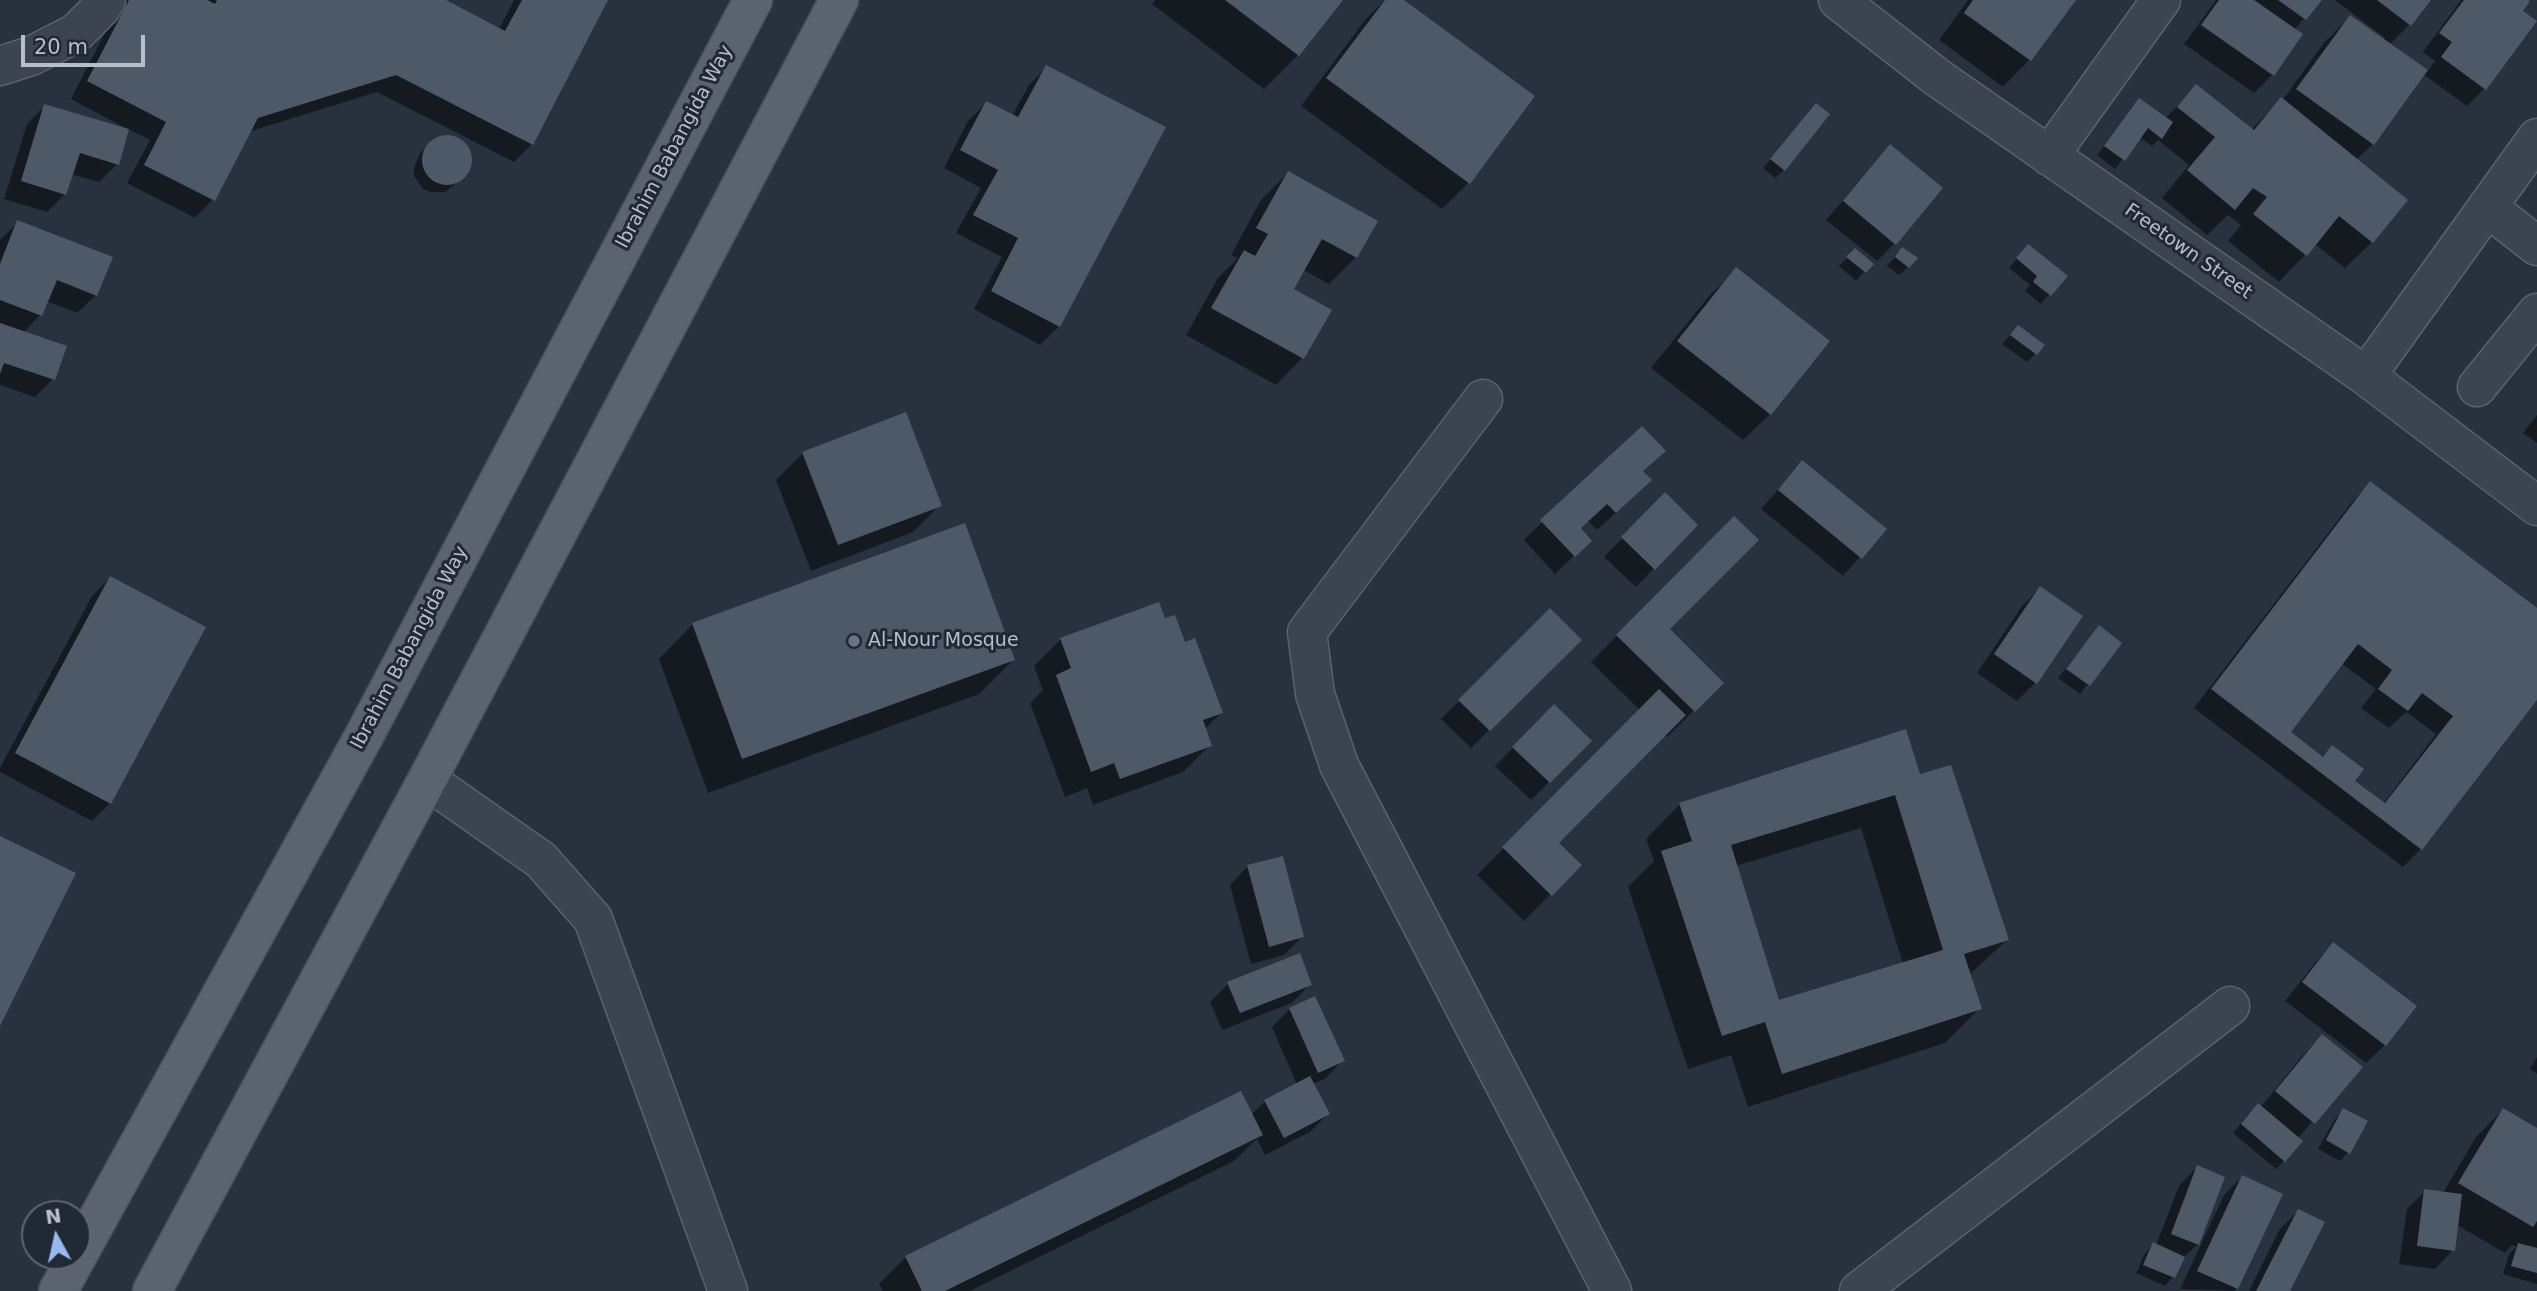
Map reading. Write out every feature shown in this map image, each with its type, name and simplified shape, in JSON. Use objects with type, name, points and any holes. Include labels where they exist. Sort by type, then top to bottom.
[{"type":"main road","name":"Ibrahim Babangida Way","points":[[58,1291],[364,736],[753,0]]},
{"type":"main road","points":[[152,1291],[839,0]]},
{"type":"street","points":[[0,66],[31,56],[76,33],[106,0]]},
{"type":"street","name":"Freetown Street","points":[[1838,0],[1938,78],[2366,376],[2537,506]]},
{"type":"street","points":[[2049,156],[2161,0]]},
{"type":"street","points":[[2366,376],[2537,138]]},
{"type":"street","points":[[2487,207],[2537,246]]},
{"type":"street","points":[[2477,387],[2537,313]]},
{"type":"street","points":[[1483,399],[1307,632],[1315,694],[1339,765],[1612,1291]]},
{"type":"street","points":[[426,780],[541,860],[593,919],[728,1291]]},
{"type":"street","points":[[1859,1291],[2230,1006]]},
{"type":"building","points":[[129,0],[207,0],[215,4],[217,0],[446,0],[505,31],[522,0],[608,0],[533,145],[396,75],[258,118],[215,201],[144,165],[166,122],[87,81]]},
{"type":"building","points":[[1225,0],[1343,0],[1299,56]]},
{"type":"building","points":[[1385,0],[1404,0],[1535,96],[1470,184],[1326,78]]},
{"type":"building","points":[[1973,0],[2076,0],[2031,61],[1964,13]]},
{"type":"building","points":[[2219,0],[2254,0],[2303,34],[2274,76],[2201,25]]},
{"type":"building","points":[[2278,0],[2322,0],[2306,20]]},
{"type":"building","points":[[2377,0],[2431,0],[2411,26]]},
{"type":"building","points":[[2464,0],[2528,0],[2530,1],[2523,11],[2537,21],[2486,90],[2441,57],[2452,42],[2439,33]]},
{"type":"building","points":[[2350,15],[2428,70],[2374,145],[2296,89]]},
{"type":"building","points":[[1046,65],[1166,127],[1060,327],[991,291],[1018,238],[973,215],[998,170],[960,150],[986,101],[1018,117]]},
{"type":"building","points":[[2196,84],[2254,130],[2281,97],[2408,200],[2373,243],[2339,216],[2307,256],[2253,214],[2267,197],[2253,188],[2235,210],[2187,170],[2215,137],[2177,107]]},
{"type":"building","points":[[2139,98],[2173,122],[2162,139],[2148,128],[2125,161],[2104,146]]},
{"type":"building","points":[[1816,103],[1830,114],[1785,171],[1770,159]]},
{"type":"building","points":[[44,104],[129,129],[119,165],[80,153],[66,195],[21,181]]},
{"type":"building","points":[[447,135],[465,142],[472,160],[465,178],[447,185],[429,178],[422,160],[429,142]]},
{"type":"building","points":[[1890,144],[1943,188],[1896,245],[1843,201]]},
{"type":"building","points":[[1288,171],[1378,221],[1357,258],[1322,239],[1294,289],[1332,310],[1304,359],[1211,308],[1244,250],[1255,256],[1268,234],[1256,228]]},
{"type":"building","points":[[17,220],[113,257],[97,296],[57,280],[42,316],[0,300],[0,264]]},
{"type":"building","points":[[2028,244],[2068,276],[2051,296],[2033,282],[2037,276],[2016,258]]},
{"type":"building","points":[[1902,247],[1918,258],[1909,268],[1895,257]]},
{"type":"building","points":[[1855,248],[1874,264],[1866,273],[1846,257]]},
{"type":"building","points":[[1736,267],[1830,341],[1771,415],[1677,341]]},
{"type":"building","points":[[0,323],[67,346],[55,380],[4,363],[0,374]]},
{"type":"building","points":[[2018,325],[2045,345],[2037,355],[2010,335]]},
{"type":"building","points":[[906,412],[942,506],[838,545],[802,452]]},
{"type":"building","points":[[1642,426],[1666,451],[1643,471],[1652,480],[1616,513],[1607,504],[1581,528],[1592,541],[1575,557],[1540,520]]},
{"type":"building","points":[[1802,460],[1887,529],[1862,559],[1778,490]]},
{"type":"building","points":[[2370,481],[2537,608],[2537,700],[2422,850],[2211,689]],"holes":[[[2358,644],[2392,670],[2378,689],[2408,711],[2422,693],[2453,716],[2385,803],[2355,781],[2364,769],[2332,745],[2323,757],[2291,732]]]},
{"type":"building","points":[[1665,492],[1698,525],[1655,570],[1621,537]]},
{"type":"building","points":[[1734,516],[1759,540],[1670,629],[1724,683],[1695,712],[1616,635]]},
{"type":"building","name":"Al-Nour Mosque","points":[[965,523],[1015,660],[742,759],[692,623]]},
{"type":"building","points":[[110,576],[206,627],[111,804],[15,753]]},
{"type":"building","points":[[2040,586],[2083,616],[2037,684],[1994,654]]},
{"type":"building","points":[[1159,602],[1165,618],[1175,615],[1185,642],[1195,638],[1223,713],[1203,720],[1212,746],[1120,779],[1114,763],[1091,772],[1056,675],[1071,668],[1060,638]]},
{"type":"building","points":[[1550,608],[1582,640],[1490,731],[1458,700]]},
{"type":"building","points":[[2099,625],[2122,643],[2090,686],[2066,669]]},
{"type":"building","points":[[1659,689],[1686,715],[1559,843],[1582,865],[1552,896],[1502,847]]},
{"type":"building","points":[[1554,704],[1592,741],[1550,783],[1512,747]]},
{"type":"building","points":[[1906,729],[1920,774],[1951,765],[2009,940],[1964,954],[1982,1009],[1782,1074],[1765,1022],[1722,1036],[1661,851],[1692,841],[1679,803]],"holes":[[[1895,795],[1943,950],[1779,1000],[1731,845]]]},
{"type":"building","points":[[0,836],[76,873],[0,1026]]},
{"type":"building","points":[[1283,856],[1304,937],[1269,947],[1247,865]]},
{"type":"building","points":[[2333,942],[2417,1006],[2386,1046],[2302,982]]},
{"type":"building","points":[[1300,953],[1312,985],[1240,1013],[1227,982]]},
{"type":"building","points":[[1315,996],[1345,1061],[1318,1073],[1289,1008]]},
{"type":"building","points":[[2322,1034],[2363,1067],[2315,1124],[2275,1091]]},
{"type":"building","points":[[1310,1076],[1330,1114],[1284,1138],[1264,1100]]},
{"type":"building","points":[[1241,1091],[1263,1135],[945,1291],[922,1291],[905,1256]]},
{"type":"building","points":[[2258,1103],[2303,1141],[2285,1162],[2241,1124]]},
{"type":"building","points":[[2343,1108],[2368,1121],[2350,1154],[2326,1140]]},
{"type":"building","points":[[2503,1108],[2537,1128],[2537,1221],[2533,1227],[2458,1183]]},
{"type":"building","points":[[2197,1165],[2225,1177],[2199,1245],[2171,1234]]},
{"type":"building","points":[[2242,1175],[2283,1194],[2238,1289],[2197,1271]]},
{"type":"building","points":[[2424,1189],[2462,1194],[2455,1251],[2417,1246]]},
{"type":"building","points":[[2298,1209],[2325,1222],[2290,1291],[2256,1291]]},
{"type":"building","points":[[2153,1242],[2185,1257],[2175,1278],[2143,1265]]},
{"type":"building","points":[[2518,1243],[2537,1248],[2537,1273],[2511,1266]]},
{"type":"place","name":"Al-Nour Mosque","points":[[854,641]]}]
